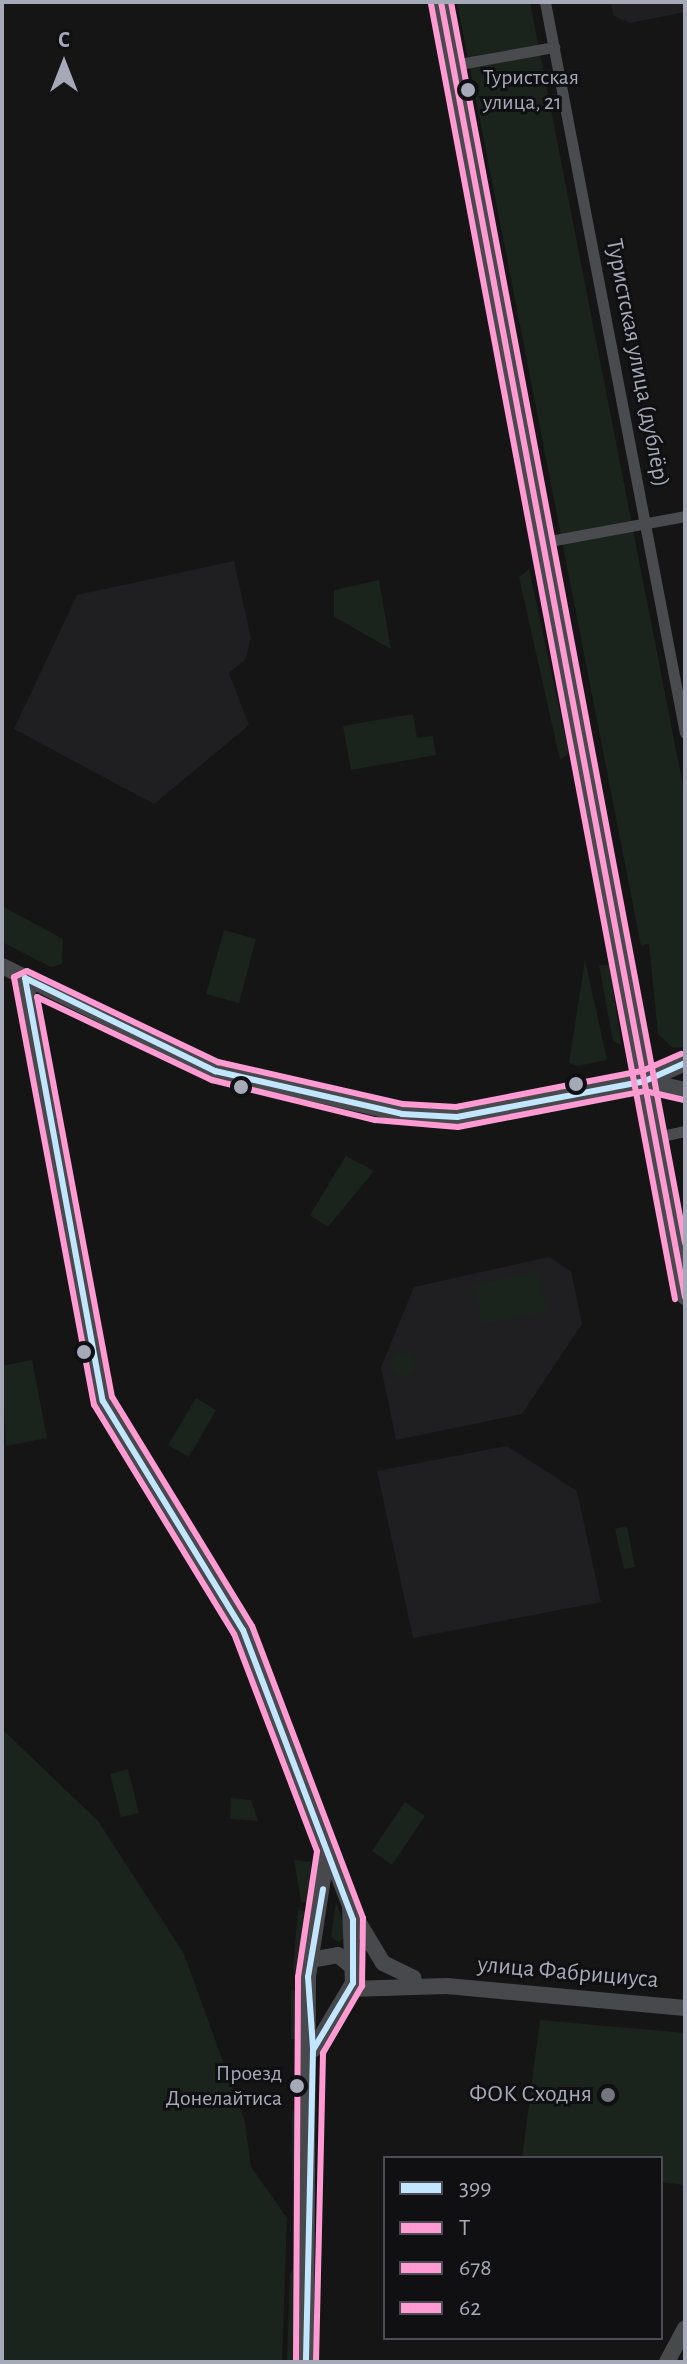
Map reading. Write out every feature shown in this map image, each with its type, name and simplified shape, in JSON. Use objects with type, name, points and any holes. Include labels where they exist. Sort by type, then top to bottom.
[{"type":"street","points":[[441,2],[645,1081],[652,1138],[685,1297]]},
{"type":"street","name":"Туристская улица (дублёр)","points":[[545,2],[685,733]]},
{"type":"street","points":[[454,65],[554,47]]},
{"type":"street","points":[[544,542],[685,516]]},
{"type":"street","points":[[2,966],[215,1071],[377,1110],[457,1117],[645,1081],[685,1063]]},
{"type":"street","points":[[25,978],[103,1401],[243,1630],[327,1850],[350,1906],[376,1956],[414,1978]]},
{"type":"street","points":[[645,1081],[685,1090]]},
{"type":"street","points":[[652,1138],[685,1131]]},
{"type":"street","points":[[306,2362],[312,1989],[327,1850]]},
{"type":"street","points":[[313,2050],[345,1993],[352,1968],[350,1906]]},
{"type":"street","points":[[316,1959],[338,1955],[352,1968]]},
{"type":"street","name":"улица Фабрициуса","points":[[352,1968],[447,1986],[685,2008]]},
{"type":"street","name":"улица Фабрициуса","points":[[345,1993],[447,1986]]},
{"type":"street","points":[[312,1989],[345,1993]]},
{"type":"street","points":[[667,2362],[685,2328]]},
{"type":"shaded area","points":[[457,2],[530,2],[685,796],[685,1047],[673,1048],[658,1034],[649,944],[641,946]]},
{"type":"shaded area","points":[[610,2],[685,2],[685,12],[630,23],[614,16]]},
{"type":"shaded area","points":[[234,561],[251,638],[245,660],[229,673],[249,725],[154,804],[14,729],[77,595]]},
{"type":"shaded area","points":[[529,569],[569,753],[560,760],[519,577]]},
{"type":"shaded area","points":[[379,580],[391,649],[334,617],[334,590]]},
{"type":"shaded area","points":[[413,714],[417,738],[433,736],[436,755],[351,770],[343,726]]},
{"type":"shaded area","points":[[2,906],[63,939],[62,964],[51,967],[2,942]]},
{"type":"shaded area","points":[[224,930],[256,939],[239,1003],[206,994]]},
{"type":"shaded area","points":[[585,960],[607,1060],[578,1066],[569,1063]]},
{"type":"shaded area","points":[[599,965],[610,965],[621,1045],[613,1041]]},
{"type":"shaded area","points":[[346,1156],[374,1171],[328,1227],[310,1215]]},
{"type":"shaded area","points":[[549,1257],[571,1271],[582,1324],[522,1414],[396,1440],[381,1367],[414,1287]]},
{"type":"shaded area","points":[[539,1271],[548,1311],[482,1325],[474,1285]]},
{"type":"shaded area","points":[[403,1352],[414,1359],[415,1364],[408,1375],[403,1376],[392,1369],[391,1364],[398,1353]]},
{"type":"shaded area","points":[[32,1360],[47,1438],[6,1446],[2,1366]]},
{"type":"shaded area","points":[[196,1398],[216,1410],[189,1457],[168,1445]]},
{"type":"shaded area","points":[[507,1446],[577,1491],[601,1602],[413,1638],[377,1471]]},
{"type":"shaded area","points":[[627,1526],[635,1567],[624,1569],[615,1529]]},
{"type":"shaded area","points":[[2,1729],[98,1821],[184,1954],[245,2122],[251,2167],[287,2218],[282,2362],[2,2362]]},
{"type":"shaded area","points":[[128,1769],[139,1813],[121,1817],[110,1774]]},
{"type":"shaded area","points":[[231,1798],[251,1800],[258,1821],[230,1819]]},
{"type":"shaded area","points":[[405,1802],[425,1816],[392,1865],[372,1851]]},
{"type":"shaded area","points":[[294,1860],[311,1862],[309,1902],[301,1902]]},
{"type":"shaded area","points":[[336,1902],[348,1935],[339,1942],[331,1937]]},
{"type":"shaded area","points":[[298,1910],[309,1911],[296,1972],[293,1970]]},
{"type":"shaded area","points":[[291,1989],[300,1995],[299,2039],[291,2039]]},
{"type":"shaded area","name":"ФОК Сходня","points":[[540,2020],[685,2033],[685,2185],[663,2182],[663,2156],[522,2156]]},
{"type":"shaded area","points":[[292,2109],[297,2118],[296,2182],[292,2180]]},
{"type":"shaded area","points":[[293,2268],[293,2362],[287,2362],[290,2275]]},
{"type":"transit line","name":"62","points":[[441,2],[685,1297]]},
{"type":"transit line","name":"678","points":[[451,2],[685,1243]]},
{"type":"transit line","name":"Т","points":[[431,4],[675,1299]]},
{"type":"transit line","name":"678","points":[[296,2362],[298,1977],[317,1851],[234,1634],[94,1405],[14,977],[27,971],[218,1062],[403,1104],[456,1107],[642,1071],[681,1054]]},
{"type":"transit line","name":"399","points":[[25,978],[103,1401],[243,1630],[353,1920],[353,1983],[313,2050],[306,2362]]},
{"type":"transit line","name":"399","points":[[25,978],[215,1071],[402,1114],[457,1117],[645,1081],[685,1063]]},
{"type":"transit line","name":"Т","points":[[316,2362],[323,2053],[362,1986],[363,1918],[252,1626],[112,1397],[37,997],[212,1080],[375,1120],[458,1127],[645,1091],[683,1100]]},
{"type":"transit line","name":"399","points":[[313,2048],[308,1977],[323,1889]]},
{"type":"place","name":"Туристская улица, 21","points":[[468,90]]},
{"type":"place","name":"Проезд Донелайтиса","points":[[297,2086]]},
{"type":"place","name":"ФОК Сходня","points":[[608,2095]]}]
